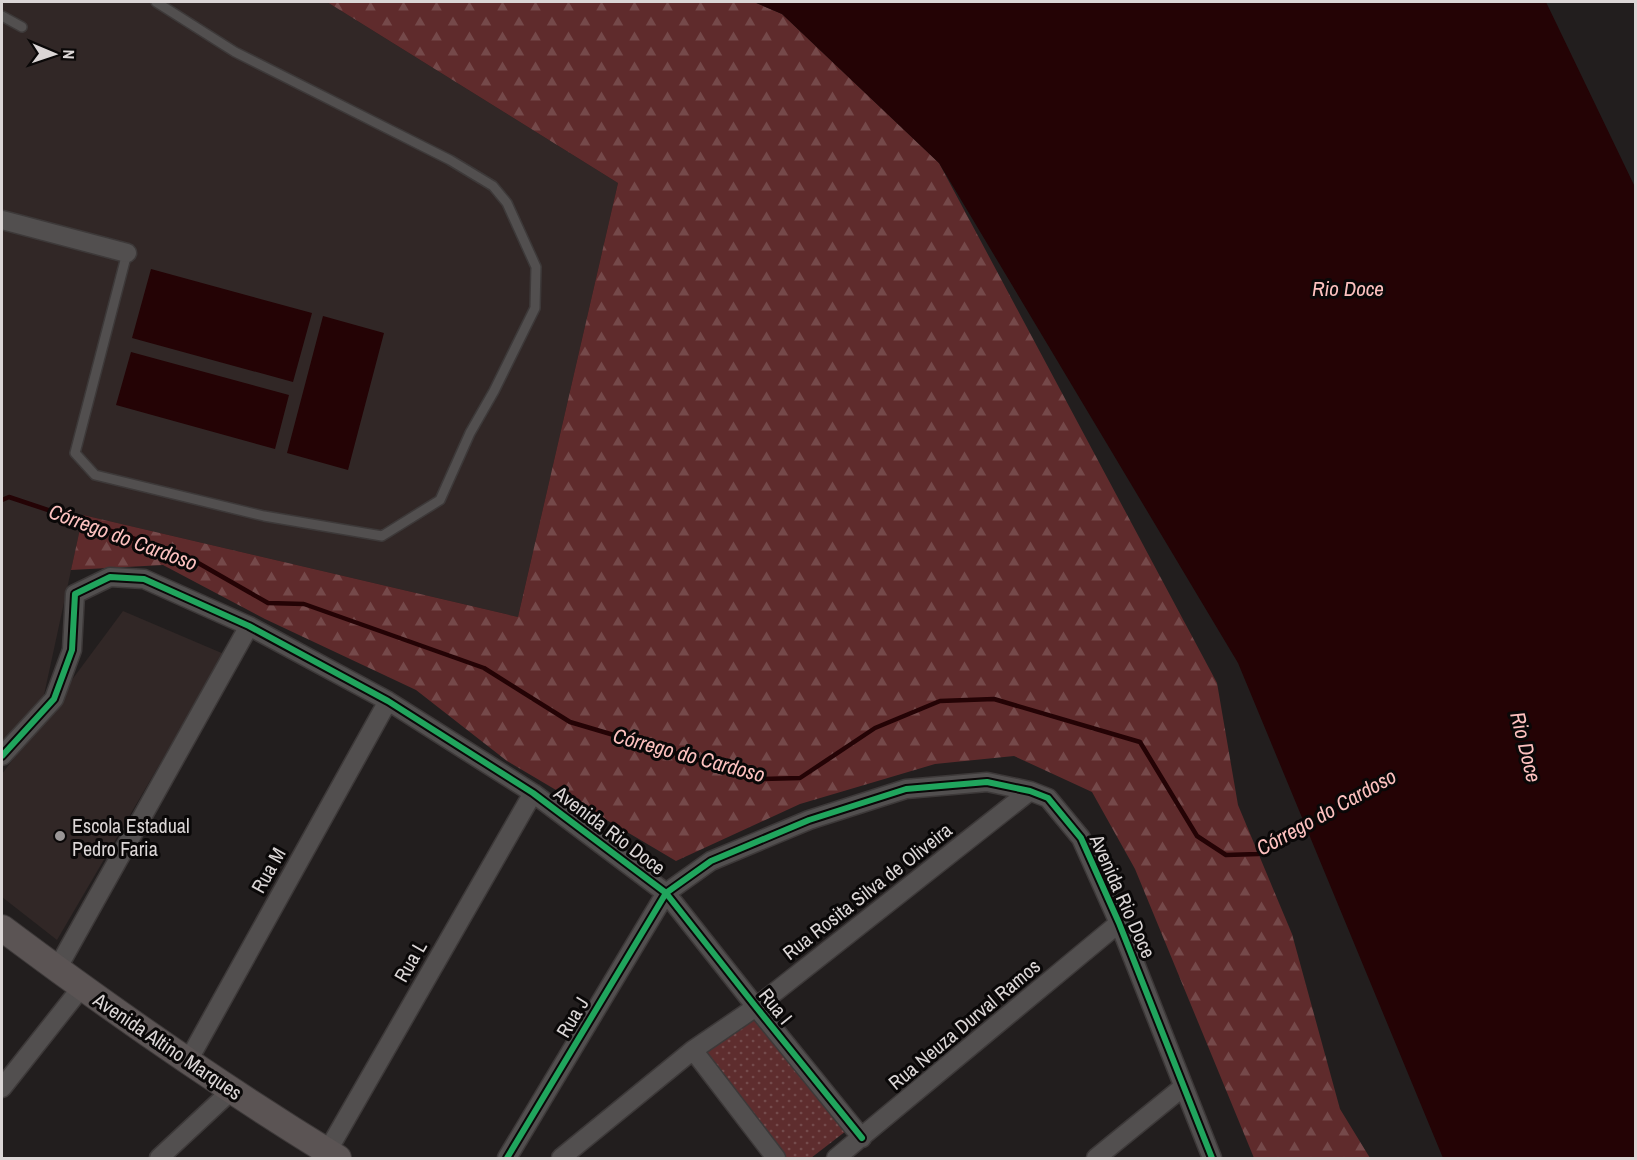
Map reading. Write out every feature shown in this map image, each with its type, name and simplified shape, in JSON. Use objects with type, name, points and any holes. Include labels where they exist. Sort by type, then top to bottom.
[{"type":"main road","name":"Avenida Altino Marques","points":[[2,928],[81,988],[332,1155]]},
{"type":"street","points":[[2,220],[127,253]]},
{"type":"street","name":"Avenida Rio Doce","points":[[2,756],[54,699],[72,650],[75,594],[110,577],[144,579],[249,626],[388,701],[533,793],[666,893],[711,861],[809,820],[906,789],[987,782],[1030,791],[1048,798],[1081,838],[1119,923],[1212,1158]]},
{"type":"street","points":[[57,969],[249,626]]},
{"type":"street","name":"Rua M","points":[[188,1061],[388,701]]},
{"type":"street","name":"Rua Rosita Silva de Oliveira","points":[[561,1158],[693,1050],[756,1007],[1030,791]]},
{"type":"street","name":"Rua L","points":[[332,1155],[533,793]]},
{"type":"street","name":"Rua I","points":[[666,893],[862,1138]]},
{"type":"street","name":"Rua J","points":[[507,1158],[666,893]]},
{"type":"street","name":"Rua Neuza Durval Ramos","points":[[836,1158],[1119,923]]},
{"type":"street","points":[[2,1088],[81,988]]},
{"type":"street","points":[[693,1050],[776,1158]]},
{"type":"street","points":[[1096,1158],[1183,1087]]},
{"type":"street","points":[[159,1158],[232,1090]]},
{"type":"lane","points":[[127,253],[75,453],[95,475],[264,516],[382,536],[440,500],[471,433],[535,308],[536,267],[507,203],[493,186],[450,160],[235,52],[156,2]]},
{"type":"lane","points":[[2,16],[22,27]]},
{"type":"shaded area","points":[[2,2],[327,2],[618,183],[518,617],[83,515],[44,695],[2,743]]},
{"type":"shaded area","name":"Escola Estadual Pedro Faria","points":[[123,611],[224,654],[57,940],[2,897],[2,774]]},
{"type":"shaded area","points":[[756,1015],[846,1131],[811,1158],[787,1158],[706,1053]]},
{"type":"green space","points":[[327,2],[754,2],[782,14],[939,163],[1217,683],[1238,805],[1292,934],[1340,1109],[1370,1158],[1254,1158],[1135,869],[1092,792],[1014,756],[935,764],[800,804],[676,861],[507,761],[416,690],[265,619],[163,565],[71,570],[83,515],[518,617],[618,183]]},
{"type":"water","name":"Rio Doce","points":[[754,2],[1546,2],[1635,187],[1635,1158],[1443,1158],[1238,663],[939,163],[782,14]]},
{"type":"water","points":[[151,269],[312,313],[293,382],[132,338]]},
{"type":"water","points":[[323,316],[384,333],[348,470],[287,453]]},
{"type":"water","points":[[131,352],[289,395],[275,449],[116,405]]},
{"type":"waterway","name":"Córrego do Cardoso","points":[[2,500],[9,497],[186,556],[268,603],[304,604],[484,668],[570,722],[762,779],[800,778],[875,728],[940,701],[994,699],[1140,742],[1197,836],[1226,855],[1258,854],[1311,823]]},
{"type":"cycle path","points":[[2,756],[54,699],[72,650],[75,594],[110,577],[144,579],[249,626],[388,701],[533,793],[666,893],[862,1138]]},
{"type":"cycle path","points":[[507,1158],[666,893],[711,861],[809,820],[906,789],[987,782],[1030,791],[1048,798],[1081,838],[1119,923],[1212,1158]]},
{"type":"place","name":"Escola Estadual Pedro Faria","points":[[60,836]]}]
